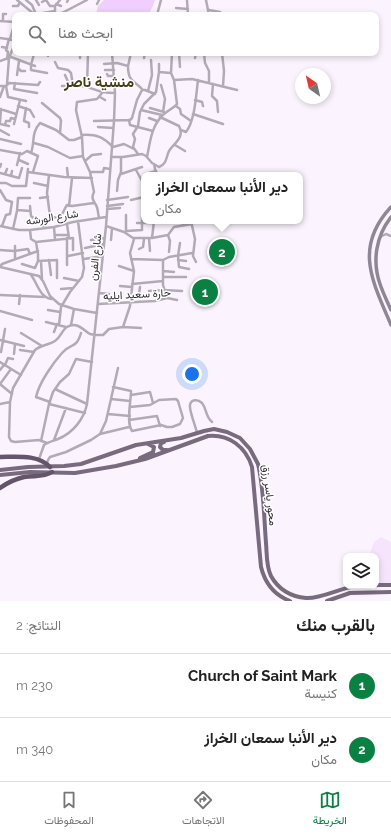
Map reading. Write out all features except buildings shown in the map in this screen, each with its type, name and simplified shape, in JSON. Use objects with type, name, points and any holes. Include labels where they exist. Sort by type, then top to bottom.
[{"type":"highway","points":[[0,457],[31,458],[41,460],[50,468],[44,476],[25,477],[0,483]]},
{"type":"highway","points":[[0,488],[16,479]]},
{"type":"main road","name":"محور ياسر رزق","points":[[15,470],[81,464],[125,448],[145,443],[181,438],[214,430],[230,433],[242,441],[254,456],[260,473],[268,568],[271,576],[279,587],[291,594],[307,598],[343,589]]},
{"type":"main road","name":"محور ياسر رزق","points":[[50,468],[75,473],[135,462],[205,437],[223,437],[232,441],[241,447],[246,453],[253,470],[262,572],[273,591],[290,601]]},
{"type":"main road","points":[[168,440],[161,443],[161,449],[164,450],[174,448]]},
{"type":"main road","points":[[135,462],[154,450],[152,445],[145,443]]},
{"type":"main road","points":[[0,470],[15,470]]},
{"type":"main road","points":[[0,475],[15,470]]},
{"type":"main road","points":[[379,585],[391,585]]},
{"type":"main road","points":[[327,601],[350,593],[391,592]]},
{"type":"street","points":[[16,0],[32,12]]},
{"type":"street","points":[[26,0],[32,5],[35,12]]},
{"type":"street","points":[[36,0],[39,5]]},
{"type":"street","points":[[42,2],[46,0],[50,6],[61,6]]},
{"type":"street","points":[[55,12],[55,5],[60,0]]},
{"type":"street","points":[[78,0],[80,4]]},
{"type":"street","points":[[64,12],[86,0]]},
{"type":"street","points":[[97,4],[99,0]]},
{"type":"street","points":[[158,12],[161,0]]},
{"type":"street","points":[[176,8],[188,9],[187,0]]},
{"type":"street","points":[[206,0],[209,10],[220,12]]},
{"type":"street","points":[[13,6],[18,6],[20,2]]},
{"type":"street","points":[[6,14],[3,14],[1,20],[12,22]]},
{"type":"street","points":[[0,97],[4,86],[8,59],[8,52],[6,50],[12,32]]},
{"type":"street","points":[[0,39],[10,39]]},
{"type":"street","points":[[2,47],[7,48]]},
{"type":"street","points":[[8,59],[12,50]]},
{"type":"street","points":[[34,56],[30,70],[47,73]]},
{"type":"street","points":[[87,87],[88,56]]},
{"type":"street","name":"شارع الفرن","points":[[48,443],[71,431],[85,413],[87,404],[105,238],[114,121],[115,86],[112,56]]},
{"type":"street","points":[[130,56],[128,73],[131,80],[143,90],[155,94]]},
{"type":"street","points":[[147,157],[153,130],[158,121],[163,114],[176,106],[177,101],[174,80],[171,73],[172,56]]},
{"type":"street","points":[[179,56],[180,67]]},
{"type":"street","points":[[204,56],[205,63],[209,71],[209,83]]},
{"type":"street","points":[[222,56],[224,71],[222,86]]},
{"type":"street","points":[[0,61],[11,57],[32,65]]},
{"type":"street","points":[[148,91],[152,75],[151,60]]},
{"type":"street","points":[[17,76],[19,61]]},
{"type":"street","points":[[55,62],[58,68],[68,70],[72,73],[71,86]]},
{"type":"street","points":[[104,64],[120,63],[128,66]]},
{"type":"street","points":[[134,149],[133,144],[135,139],[133,134],[138,126],[141,110],[145,102],[155,94],[157,90],[159,64]]},
{"type":"street","points":[[18,68],[21,71],[25,71]]},
{"type":"street","points":[[105,70],[114,70]]},
{"type":"street","points":[[159,72],[171,73]]},
{"type":"street","points":[[107,74],[108,76],[114,76]]},
{"type":"street","points":[[65,75],[71,86]]},
{"type":"street","points":[[174,80],[198,80],[237,90]]},
{"type":"street","points":[[150,108],[163,114],[179,126],[181,130],[186,132],[193,114],[198,80]]},
{"type":"street","points":[[4,86],[15,83],[38,85],[40,82]]},
{"type":"street","points":[[15,83],[15,89],[37,93]]},
{"type":"street","points":[[110,83],[110,86],[115,86]]},
{"type":"street","points":[[213,84],[212,96],[217,101],[218,112]]},
{"type":"street","points":[[161,85],[165,99],[163,114]]},
{"type":"street","points":[[4,86],[8,97],[26,101]]},
{"type":"street","points":[[62,86],[87,87],[102,93],[115,93]]},
{"type":"street","points":[[94,121],[129,120],[132,118],[140,92],[143,90]]},
{"type":"street","points":[[99,218],[96,206],[92,200],[94,188],[92,178],[82,156],[82,136],[76,113],[76,103],[97,99],[102,93]]},
{"type":"street","points":[[100,97],[105,100]]},
{"type":"street","points":[[14,124],[20,100]]},
{"type":"street","points":[[195,100],[202,102],[203,106]]},
{"type":"street","points":[[42,103],[62,121],[60,133]]},
{"type":"street","points":[[18,106],[31,110],[34,117]]},
{"type":"street","points":[[176,106],[180,109],[181,114],[191,121]]},
{"type":"street","points":[[26,108],[24,121],[29,123],[29,127]]},
{"type":"street","points":[[9,126],[0,122],[1,109],[16,114]]},
{"type":"street","points":[[141,110],[163,114]]},
{"type":"street","points":[[193,114],[223,124]]},
{"type":"street","points":[[5,125],[6,121],[10,121],[11,118],[15,119]]},
{"type":"street","points":[[150,118],[158,121]]},
{"type":"street","points":[[129,120],[129,124],[153,130]]},
{"type":"street","points":[[31,153],[34,143],[33,137],[40,123],[48,126],[71,140],[82,136],[92,135],[107,140],[115,147],[126,145],[134,149],[138,154]]},
{"type":"street","points":[[98,127],[113,128]]},
{"type":"street","points":[[0,130],[9,135]]},
{"type":"street","points":[[111,156],[121,158],[142,154],[159,167],[166,161],[170,150],[179,140],[181,130]]},
{"type":"street","points":[[0,139],[21,144]]},
{"type":"street","points":[[34,143],[48,147],[70,158],[82,156]]},
{"type":"street","points":[[175,145],[185,151]]},
{"type":"street","points":[[0,150],[23,154],[26,151],[38,157],[33,172]]},
{"type":"street","points":[[17,165],[20,153]]},
{"type":"street","points":[[84,161],[92,155],[101,154]]},
{"type":"street","points":[[117,191],[120,174],[122,172],[121,158]]},
{"type":"street","points":[[19,160],[28,164]]},
{"type":"street","points":[[152,172],[156,171],[154,164]]},
{"type":"street","points":[[120,174],[142,167]]},
{"type":"street","points":[[0,173],[19,177],[22,168]]},
{"type":"street","points":[[67,168],[70,178],[69,206]]},
{"type":"street","points":[[90,172],[103,172],[104,168],[110,169]]},
{"type":"street","points":[[5,174],[7,169]]},
{"type":"street","points":[[0,183],[6,183],[12,186],[26,186],[28,170],[70,178],[92,178]]},
{"type":"street","points":[[136,170],[141,182]]},
{"type":"street","points":[[10,176],[12,171]]},
{"type":"street","points":[[49,175],[49,215],[60,217],[66,206],[94,203]]},
{"type":"street","points":[[34,183],[48,186]]},
{"type":"street","points":[[0,190],[7,200],[12,201],[10,215],[6,215],[1,226]]},
{"type":"street","points":[[13,229],[18,211],[19,197],[30,198]]},
{"type":"street","points":[[40,198],[48,197]]},
{"type":"street","points":[[107,200],[128,197]]},
{"type":"street","points":[[131,200],[141,198]]},
{"type":"street","points":[[107,207],[123,204]]},
{"type":"street","points":[[30,206],[30,211],[33,218],[46,228]]},
{"type":"street","points":[[107,207],[120,208]]},
{"type":"street","points":[[391,208],[380,221],[372,240],[370,253],[370,271],[376,290],[391,325]]},
{"type":"street","points":[[11,209],[18,211],[30,211]]},
{"type":"street","points":[[126,215],[126,232],[134,239],[168,235],[174,227],[186,224]]},
{"type":"street","name":"شارع الورشه","points":[[1,226],[13,229],[30,230],[106,217]]},
{"type":"street","points":[[386,313],[388,310],[391,310],[381,288],[377,271],[376,250],[383,229],[391,217]]},
{"type":"street","points":[[54,332],[58,324],[62,305],[79,281],[84,268],[78,222]]},
{"type":"street","points":[[67,224],[67,265]]},
{"type":"street","points":[[106,226],[126,232],[141,230],[142,224]]},
{"type":"street","points":[[150,251],[150,238],[154,224]]},
{"type":"street","points":[[192,224],[195,239],[192,253],[196,262]]},
{"type":"street","points":[[54,227],[56,240]]},
{"type":"street","points":[[112,228],[112,240]]},
{"type":"street","points":[[383,229],[386,234],[391,236]]},
{"type":"street","points":[[30,230],[31,239],[36,242],[68,237]]},
{"type":"street","points":[[380,237],[386,234]]},
{"type":"street","points":[[55,235],[73,238],[74,250]]},
{"type":"street","points":[[168,235],[170,241],[169,252]]},
{"type":"street","points":[[91,240],[105,238]]},
{"type":"street","points":[[139,249],[143,247],[144,238]]},
{"type":"street","points":[[123,327],[131,302],[134,271],[130,253],[134,239]]},
{"type":"street","points":[[22,264],[35,268],[38,261],[36,242]]},
{"type":"street","points":[[180,243],[178,256],[179,267],[189,269]]},
{"type":"street","points":[[85,248],[104,244]]},
{"type":"street","points":[[15,246],[15,259]]},
{"type":"street","points":[[0,250],[14,251],[28,249],[30,254]]},
{"type":"street","points":[[0,267],[2,264],[38,251]]},
{"type":"street","points":[[68,256],[83,253]]},
{"type":"street","points":[[131,259],[163,260],[192,253]]},
{"type":"street","points":[[84,259],[103,256]]},
{"type":"street","points":[[50,260],[51,275]]},
{"type":"street","points":[[38,261],[57,260],[57,278]]},
{"type":"street","points":[[163,260],[163,281],[167,298]]},
{"type":"street","points":[[178,260],[186,261]]},
{"type":"street","points":[[42,261],[42,280]]},
{"type":"street","points":[[119,266],[134,271]]},
{"type":"street","points":[[0,267],[39,276],[48,293],[53,299],[62,305],[74,309],[97,313]]},
{"type":"street","points":[[163,271],[174,272]]},
{"type":"street","points":[[370,271],[377,271]]},
{"type":"street","points":[[31,274],[44,297]]},
{"type":"street","points":[[163,277],[186,277]]},
{"type":"street","points":[[64,278],[79,281]]},
{"type":"street","points":[[120,286],[163,281]]},
{"type":"street","points":[[131,296],[139,294],[140,287]]},
{"type":"street","points":[[61,289],[73,288]]},
{"type":"street","points":[[149,291],[182,291]]},
{"type":"street","points":[[99,293],[109,294]]},
{"type":"street","points":[[0,295],[20,295],[53,299]]},
{"type":"street","points":[[19,304],[20,295]]},
{"type":"street","name":"حارة سعيد ايليه","points":[[98,304],[155,301],[167,298],[177,300]]},
{"type":"street","points":[[71,325],[74,309]]},
{"type":"street","points":[[48,310],[60,312]]},
{"type":"street","points":[[0,311],[32,320]]},
{"type":"street","points":[[46,322],[67,327]]},
{"type":"street","points":[[41,460],[44,448],[48,443],[42,441],[15,442],[10,439],[10,402],[12,394],[15,384],[34,352],[42,346],[57,339],[67,327],[71,325],[79,326],[94,335],[104,335],[108,329],[123,327],[141,328]]},
{"type":"street","points":[[1,352],[1,340],[4,329]]},
{"type":"street","points":[[21,333],[42,346]]},
{"type":"street","points":[[81,333],[76,345],[65,350],[58,358],[38,391],[36,397],[49,403],[85,413]]},
{"type":"street","points":[[1,340],[24,346]]},
{"type":"street","points":[[14,354],[15,344]]},
{"type":"street","points":[[20,350],[34,352]]},
{"type":"street","points":[[0,370],[5,365],[8,358],[13,359]]},
{"type":"street","points":[[42,441],[49,403],[55,389],[69,374],[76,359],[92,362]]},
{"type":"street","points":[[0,362],[21,375]]},
{"type":"street","points":[[100,434],[105,426],[118,368]]},
{"type":"street","points":[[12,369],[0,384],[12,394]]},
{"type":"street","points":[[113,387],[131,391],[129,418],[130,427],[133,431],[160,426],[172,427],[182,422],[183,418],[178,400],[176,399],[159,400],[149,405],[130,407]]},
{"type":"street","points":[[55,389],[87,404]]},
{"type":"street","points":[[131,395],[150,392],[153,403]]},
{"type":"street","points":[[111,398],[130,401]]},
{"type":"street","points":[[198,433],[190,408],[192,402],[196,400],[201,402],[206,416],[212,422]]},
{"type":"street","points":[[0,404],[10,402]]},
{"type":"street","points":[[54,440],[66,408]]},
{"type":"street","points":[[108,414],[129,418],[157,416],[160,426]]},
{"type":"street","points":[[50,468],[48,460],[50,458],[91,440],[100,434],[130,427]]},
{"type":"shaded area","points":[[104,0],[155,0],[150,12],[97,12],[98,6]]},
{"type":"shaded area","points":[[381,537],[391,542],[391,584],[379,584],[379,553],[370,553],[374,542]]},
{"type":"place","name":"دير الأنبا سمعان الخراز","points":[[222,252]]},
{"type":"place","name":"Church of Saint Mark","points":[[205,292]]},
{"type":"district","name":"منشية ناصر","points":[[99,82]]}]
